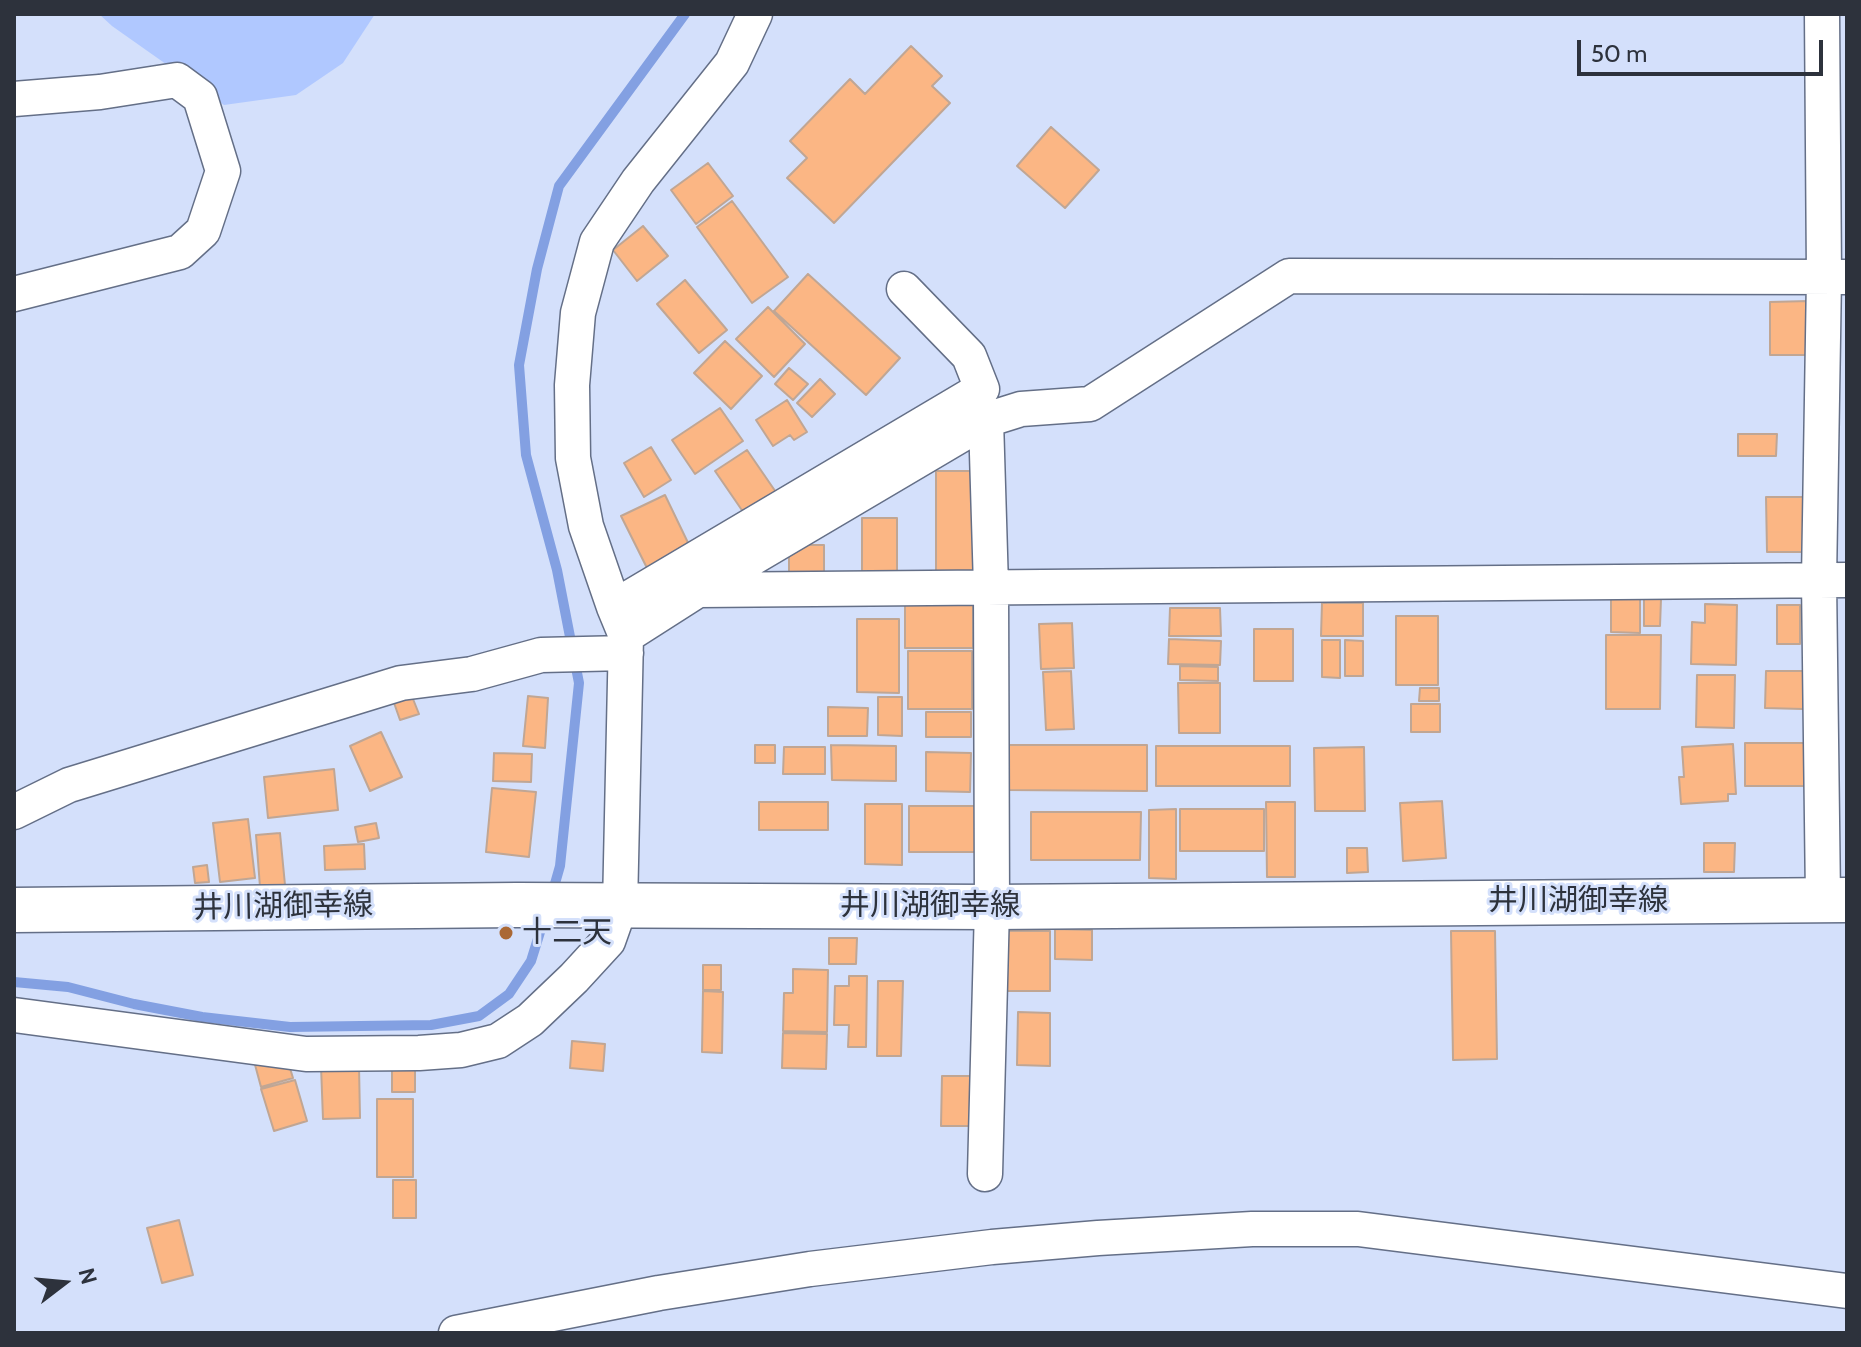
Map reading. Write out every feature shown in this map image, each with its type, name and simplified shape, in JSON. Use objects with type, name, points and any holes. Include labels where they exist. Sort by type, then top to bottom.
[{"type":"main road","name":"井川湖御幸線","points":[[14,910],[1835,900]]},
{"type":"street","points":[[14,1015],[306,1054],[461,1050],[498,1041],[530,1020],[608,941],[606,906],[622,632],[586,526],[573,458],[572,385],[578,313],[597,242],[638,181],[732,63],[755,14]]},
{"type":"street","points":[[1822,14],[1835,277],[1835,900]]},
{"type":"street","points":[[14,99],[100,92],[177,80],[200,97],[223,171],[203,231],[180,252],[14,294]]},
{"type":"street","points":[[622,632],[990,408],[1090,404],[1289,276],[1835,277]]},
{"type":"street","points":[[904,289],[969,356],[990,408],[992,907],[985,1174]]},
{"type":"street","points":[[14,812],[69,785],[401,683],[472,674],[622,632],[698,590],[990,408]]},
{"type":"street","points":[[698,590],[1833,580]]},
{"type":"street","points":[[456,1333],[659,1293],[825,1267],[1083,1239],[1252,1229],[1358,1229],[1847,1291]]},
{"type":"shaded area","points":[[99,14],[375,14],[343,63],[296,95],[224,105]]},
{"type":"building","points":[[911,46],[942,76],[932,86],[950,103],[834,223],[787,178],[807,158],[790,141],[850,79],[865,94]]},
{"type":"building","points":[[1051,127],[1099,170],[1065,208],[1017,166]]},
{"type":"building","points":[[708,163],[733,196],[696,224],[671,190]]},
{"type":"building","points":[[732,201],[788,277],[752,303],[697,227]]},
{"type":"building","points":[[643,226],[668,256],[637,281],[613,250]]},
{"type":"building","points":[[808,274],[900,358],[866,395],[774,311]]},
{"type":"building","points":[[685,280],[727,330],[699,353],[657,304]]},
{"type":"building","points":[[1809,301],[1809,355],[1770,355],[1770,302]]},
{"type":"building","points":[[768,307],[805,344],[774,377],[736,339]]},
{"type":"building","points":[[725,341],[762,376],[731,409],[694,373]]},
{"type":"building","points":[[789,368],[808,384],[793,400],[775,384]]},
{"type":"building","points":[[820,379],[835,394],[812,417],[797,403]]},
{"type":"building","points":[[787,400],[807,432],[794,440],[790,435],[773,446],[756,420]]},
{"type":"building","points":[[720,408],[743,441],[695,474],[672,440]]},
{"type":"building","points":[[1738,434],[1777,434],[1776,456],[1738,456]]},
{"type":"building","points":[[651,447],[671,480],[644,497],[624,463]]},
{"type":"building","points":[[747,450],[780,498],[748,519],[715,471]]},
{"type":"building","points":[[936,471],[974,471],[974,576],[936,576]]},
{"type":"building","points":[[665,495],[692,551],[649,572],[621,516]]},
{"type":"building","points":[[1766,497],[1805,497],[1805,552],[1767,552]]},
{"type":"building","points":[[862,518],[897,518],[897,573],[862,573]]},
{"type":"building","points":[[789,545],[824,545],[824,579],[789,579]]},
{"type":"building","points":[[1611,597],[1640,598],[1640,633],[1611,632]]},
{"type":"building","points":[[1644,599],[1661,599],[1660,626],[1644,626]]},
{"type":"building","points":[[905,602],[973,602],[973,648],[905,648]]},
{"type":"building","points":[[1322,603],[1363,603],[1363,636],[1321,636]]},
{"type":"building","points":[[1705,604],[1737,605],[1736,665],[1691,664],[1692,622],[1705,623]]},
{"type":"building","points":[[1777,605],[1800,605],[1800,644],[1777,644]]},
{"type":"building","points":[[1170,608],[1220,608],[1221,636],[1169,636]]},
{"type":"building","points":[[1396,616],[1438,616],[1438,685],[1396,685]]},
{"type":"building","points":[[857,619],[899,619],[899,693],[857,692]]},
{"type":"building","points":[[1072,623],[1074,668],[1041,669],[1039,624]]},
{"type":"building","points":[[1254,629],[1293,629],[1293,681],[1254,681]]},
{"type":"building","points":[[1606,635],[1661,635],[1660,709],[1606,709]]},
{"type":"building","points":[[1169,639],[1221,641],[1220,665],[1168,664]]},
{"type":"building","points":[[1322,640],[1340,640],[1340,678],[1322,677]]},
{"type":"building","points":[[1345,640],[1363,641],[1363,676],[1345,676]]},
{"type":"building","points":[[908,651],[972,651],[972,709],[908,709]]},
{"type":"building","points":[[1180,666],[1218,667],[1218,681],[1180,680]]},
{"type":"building","points":[[1071,671],[1074,729],[1046,730],[1043,672]]},
{"type":"building","points":[[1766,671],[1803,671],[1803,709],[1765,708]]},
{"type":"building","points":[[1697,675],[1735,675],[1734,728],[1696,727]]},
{"type":"building","points":[[1178,683],[1220,683],[1220,733],[1179,733]]},
{"type":"building","points":[[1420,688],[1439,688],[1439,701],[1419,701]]},
{"type":"building","points":[[411,694],[419,714],[400,720],[393,700]]},
{"type":"building","points":[[528,696],[548,698],[545,748],[523,746]]},
{"type":"building","points":[[878,697],[902,697],[902,736],[878,735]]},
{"type":"building","points":[[1411,704],[1440,704],[1440,732],[1411,732]]},
{"type":"building","points":[[828,707],[868,708],[867,736],[828,736]]},
{"type":"building","points":[[926,712],[971,712],[971,737],[926,737]]},
{"type":"building","points":[[381,732],[402,777],[370,791],[350,746]]},
{"type":"building","points":[[1745,743],[1808,743],[1809,786],[1745,786]]},
{"type":"building","points":[[1733,744],[1736,794],[1728,794],[1728,801],[1681,804],[1679,777],[1684,777],[1682,747]]},
{"type":"building","points":[[755,745],[775,745],[775,763],[755,763]]},
{"type":"building","points":[[831,745],[896,746],[896,781],[832,780]]},
{"type":"building","points":[[1006,745],[1147,745],[1147,791],[1006,790]]},
{"type":"building","points":[[1156,746],[1290,746],[1290,786],[1156,786]]},
{"type":"building","points":[[784,747],[825,747],[825,774],[783,774]]},
{"type":"building","points":[[1364,747],[1365,811],[1315,811],[1314,748]]},
{"type":"building","points":[[926,752],[971,753],[970,792],[926,791]]},
{"type":"building","points":[[494,753],[532,754],[531,782],[493,781]]},
{"type":"building","points":[[334,769],[338,810],[268,818],[264,777]]},
{"type":"building","points":[[492,788],[536,792],[529,857],[486,852]]},
{"type":"building","points":[[1442,801],[1446,858],[1403,861],[1400,803]]},
{"type":"building","points":[[759,802],[828,802],[828,830],[759,830]]},
{"type":"building","points":[[1266,802],[1295,802],[1295,877],[1267,877]]},
{"type":"building","points":[[865,804],[902,804],[902,865],[865,864]]},
{"type":"building","points":[[909,806],[977,806],[977,852],[909,852]]},
{"type":"building","points":[[1176,809],[1176,879],[1149,878],[1149,810]]},
{"type":"building","points":[[1180,809],[1264,809],[1264,851],[1180,851]]},
{"type":"building","points":[[1031,812],[1141,812],[1140,860],[1031,860]]},
{"type":"building","points":[[248,819],[255,878],[220,882],[213,823]]},
{"type":"building","points":[[376,823],[379,838],[358,842],[355,827]]},
{"type":"building","points":[[280,833],[285,885],[260,887],[256,835]]},
{"type":"building","points":[[1704,843],[1735,843],[1734,872],[1704,872]]},
{"type":"building","points":[[364,844],[365,869],[325,870],[324,846]]},
{"type":"building","points":[[1347,848],[1367,848],[1368,872],[1347,873]]},
{"type":"building","points":[[207,865],[209,882],[195,883],[193,867]]},
{"type":"building","points":[[1055,929],[1092,930],[1092,960],[1055,959]]},
{"type":"building","points":[[1007,931],[1050,931],[1050,991],[1007,991]]},
{"type":"building","points":[[1451,931],[1495,931],[1497,1059],[1453,1060]]},
{"type":"building","points":[[829,938],[857,938],[856,964],[829,964]]},
{"type":"building","points":[[703,965],[721,965],[721,990],[703,990]]},
{"type":"building","points":[[793,969],[828,970],[827,1032],[783,1031],[784,993],[793,993]]},
{"type":"building","points":[[849,976],[867,976],[866,1047],[848,1047],[849,1025],[834,1025],[835,986],[849,986]]},
{"type":"building","points":[[878,981],[903,981],[901,1056],[877,1056]]},
{"type":"building","points":[[703,991],[723,992],[722,1053],[702,1052]]},
{"type":"building","points":[[1018,1012],[1050,1013],[1050,1066],[1017,1065]]},
{"type":"building","points":[[783,1033],[827,1034],[826,1069],[782,1068]]},
{"type":"building","points":[[572,1041],[605,1044],[603,1071],[570,1068]]},
{"type":"building","points":[[254,1061],[289,1065],[293,1078],[261,1087]]},
{"type":"building","points":[[321,1066],[359,1066],[360,1118],[323,1119]]},
{"type":"building","points":[[392,1067],[415,1067],[415,1092],[392,1092]]},
{"type":"building","points":[[942,1076],[976,1076],[975,1126],[941,1126]]},
{"type":"building","points":[[295,1080],[307,1121],[274,1131],[261,1089]]},
{"type":"building","points":[[377,1099],[413,1099],[413,1177],[377,1177]]},
{"type":"building","points":[[393,1180],[416,1180],[416,1218],[393,1218]]},
{"type":"building","points":[[179,1220],[193,1275],[162,1283],[147,1228]]},
{"type":"waterway","points":[[552,894],[560,866],[579,683],[557,570],[526,455],[519,365],[537,269],[559,186],[685,14]]},
{"type":"waterway","points":[[14,982],[68,987],[202,1017],[290,1027],[431,1025],[479,1016],[509,994],[531,961],[545,916]]},
{"type":"place","name":"十二天","points":[[506,933]]}]
